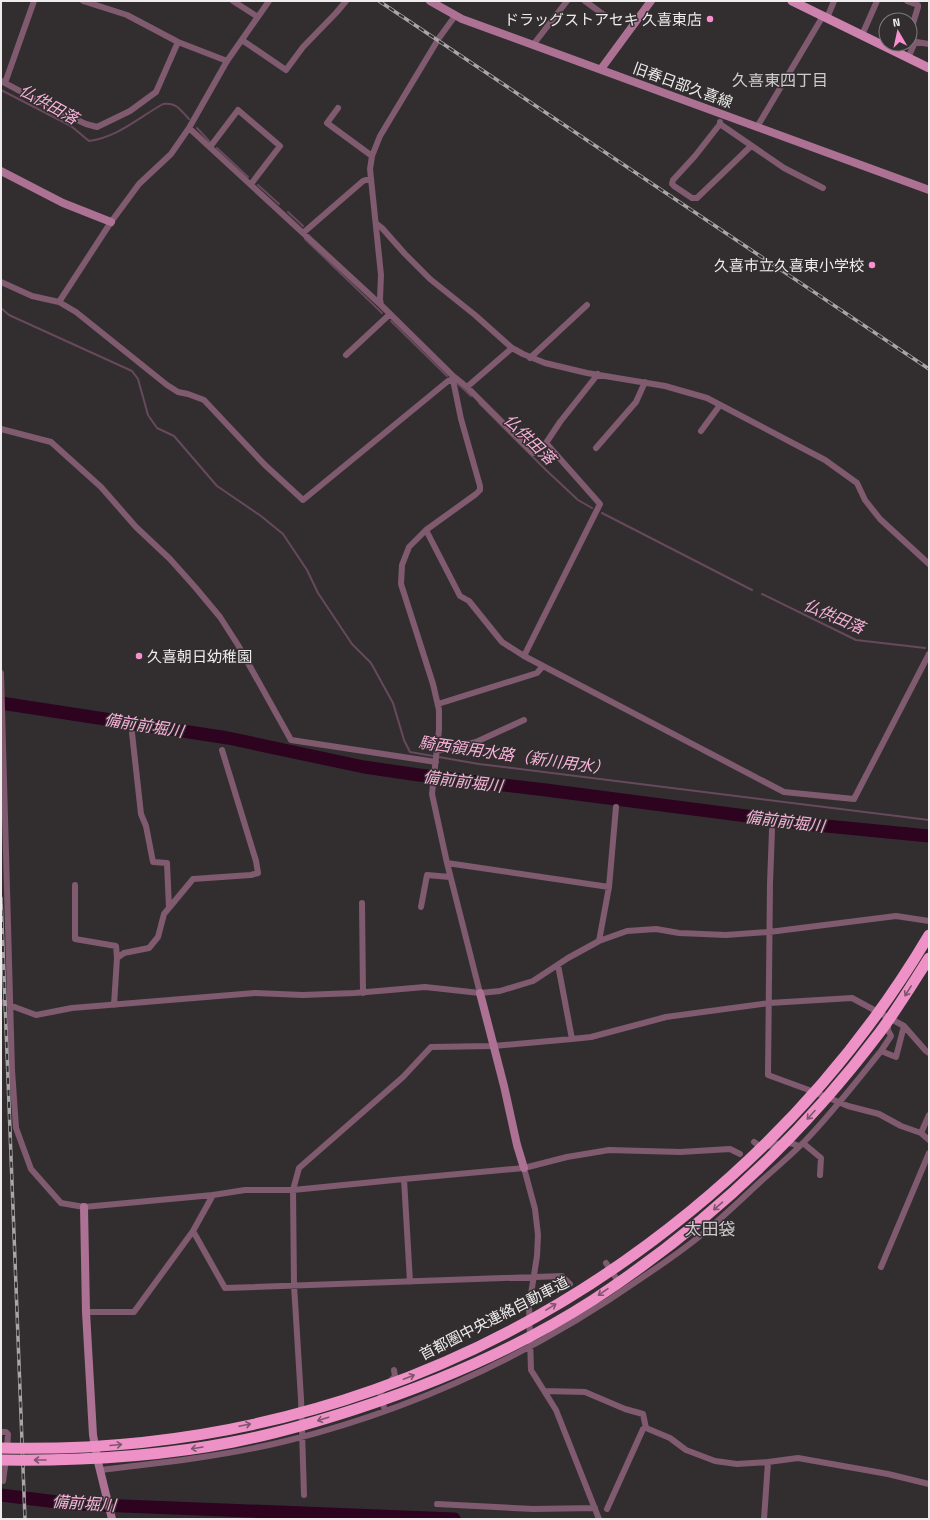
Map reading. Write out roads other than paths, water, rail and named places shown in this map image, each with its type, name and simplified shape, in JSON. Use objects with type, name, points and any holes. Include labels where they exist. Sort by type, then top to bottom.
[{"type":"highway","name":"首都圏中央連絡自動車道","points":[[1,1448],[40,1449],[121,1445],[219,1431],[272,1420],[373,1391],[419,1373],[475,1348],[537,1316],[583,1288],[654,1239],[696,1207],[738,1171],[775,1135],[819,1087],[871,1022],[929,935]]},
{"type":"highway","name":"首都圏中央連絡自動車道","points":[[1,1460],[78,1460],[154,1454],[234,1442],[275,1433],[317,1422],[387,1399],[481,1360],[543,1329],[592,1300],[643,1265],[702,1219],[747,1180],[788,1140],[854,1066],[906,996],[929,958]]},
{"type":"main road","points":[[792,1],[929,68]]},
{"type":"street","points":[[34,1],[3,82],[86,124],[97,127],[130,111],[156,92],[178,42]]},
{"type":"street","points":[[83,1],[127,15],[178,42],[227,61]]},
{"type":"street","points":[[233,1],[258,17]]},
{"type":"street","points":[[59,302],[111,222],[139,184],[171,154],[189,128],[227,61],[269,1]]},
{"type":"street","points":[[242,40],[286,70],[304,47],[346,1]]},
{"type":"street","name":"旧春日部久喜線","points":[[430,1],[455,16],[929,190]]},
{"type":"street","points":[[533,45],[567,1]]},
{"type":"street","points":[[585,1],[604,15]]},
{"type":"street","points":[[601,69],[651,1]]},
{"type":"street","points":[[757,127],[834,1]]},
{"type":"street","points":[[862,35],[877,1]]},
{"type":"street","points":[[907,1],[918,5],[916,12]]},
{"type":"street","points":[[381,305],[381,275],[377,224],[371,178],[372,156],[380,136],[439,38],[455,16]]},
{"type":"street","points":[[918,43],[929,44]]},
{"type":"street","points":[[908,58],[910,52]]},
{"type":"street","points":[[338,108],[327,123],[372,156]]},
{"type":"street","points":[[210,147],[238,110],[280,146],[250,184]]},
{"type":"street","points":[[723,114],[720,124],[695,156],[673,180],[672,184],[692,198],[697,198],[751,146]]},
{"type":"street","points":[[720,124],[784,168],[823,188]]},
{"type":"street","points":[[189,128],[381,305],[452,377],[467,387],[533,453],[546,443],[560,422],[598,374]]},
{"type":"street","points":[[1,171],[63,204],[111,222]]},
{"type":"street","points":[[303,233],[363,181],[371,178]]},
{"type":"street","points":[[377,224],[430,278],[476,315],[512,348],[530,358],[545,363],[665,386],[708,398],[825,460],[857,483],[864,500],[880,519],[929,564]]},
{"type":"street","points":[[1,282],[32,296],[59,302],[76,312],[167,385],[178,392],[204,400],[265,465],[303,500],[452,377]]},
{"type":"street","points":[[530,358],[587,305]]},
{"type":"street","points":[[346,355],[390,314]]},
{"type":"street","points":[[467,387],[512,348]]},
{"type":"street","points":[[452,377],[461,419],[480,490],[426,530],[409,547],[402,565],[401,584],[438,704],[439,730],[432,784],[436,819],[504,1086],[517,1145],[535,1209],[538,1235],[534,1278],[529,1307],[529,1347],[531,1370],[556,1410],[599,1519]]},
{"type":"street","points":[[596,448],[636,402],[645,382]]},
{"type":"street","points":[[702,431],[720,405]]},
{"type":"street","points":[[1,429],[50,442],[101,487],[136,527],[170,559],[220,617],[238,645],[291,740],[436,762]]},
{"type":"street","points":[[524,656],[600,504],[546,443]]},
{"type":"street","points":[[426,530],[460,596],[469,602],[502,642],[524,656],[784,792],[854,799],[929,654]]},
{"type":"street","points":[[438,704],[537,673],[543,666]]},
{"type":"street","points":[[1,673],[3,712],[1,719],[12,1070],[16,1128],[31,1169],[61,1203],[84,1207],[213,1195],[244,1190],[292,1190],[404,1178],[524,1168],[567,1157],[609,1150],[680,1152],[730,1149],[740,1154]]},
{"type":"street","points":[[437,751],[476,742],[524,720]]},
{"type":"street","points":[[132,733],[141,814],[146,826],[153,862],[167,863],[169,908]]},
{"type":"street","points":[[117,958],[124,953],[149,948],[158,937],[164,914],[194,880],[251,875],[258,873],[256,861],[222,750]]},
{"type":"street","points":[[600,941],[609,887],[616,807]]},
{"type":"street","points":[[772,830],[768,1075],[848,1106],[879,1114],[902,1126],[921,1133],[929,1140]]},
{"type":"street","points":[[447,863],[609,887]]},
{"type":"street","points":[[421,907],[427,875],[450,877]]},
{"type":"street","points":[[75,885],[75,939],[116,946],[117,958],[114,1005]]},
{"type":"street","points":[[362,903],[363,993]]},
{"type":"street","points":[[1,1002],[36,1015],[72,1008],[255,993],[304,995],[363,993],[425,987],[480,993],[500,991],[533,980],[600,941],[627,931],[656,929],[679,933],[726,935],[770,932],[896,916],[929,921]]},
{"type":"street","points":[[558,965],[572,1039]]},
{"type":"street","points":[[304,1494],[301,1399],[294,1285],[292,1190],[300,1168],[403,1077],[431,1047],[493,1046],[591,1037],[666,1017],[769,1003],[852,998],[904,1026],[929,1053]]},
{"type":"street","points":[[100,1470],[194,1458],[250,1448],[302,1436],[385,1411],[466,1379],[578,1320],[625,1290],[703,1233],[801,1144],[840,1102],[881,1051],[891,1036],[888,1030],[888,1017]]},
{"type":"street","points":[[881,1051],[896,1058],[904,1026]]},
{"type":"street","points":[[921,1133],[929,1115]]},
{"type":"street","points":[[754,1142],[759,1146],[785,1142],[801,1144],[820,1158],[820,1175]]},
{"type":"street","points":[[881,1267],[929,1153]]},
{"type":"street","points":[[404,1178],[410,1282]]},
{"type":"street","points":[[86,1312],[134,1312],[193,1231],[213,1195]]},
{"type":"street","points":[[84,1207],[86,1312],[93,1435],[112,1519]]},
{"type":"street","points":[[193,1231],[225,1288],[562,1276],[570,1284]]},
{"type":"street","points":[[606,1263],[625,1290]]},
{"type":"street","points":[[385,1411],[380,1392],[395,1376],[394,1370]]},
{"type":"street","points":[[545,1392],[585,1392],[593,1394],[625,1409],[643,1414],[646,1428]]},
{"type":"street","points":[[646,1428],[670,1438],[686,1450],[715,1461],[738,1464],[798,1458],[888,1474],[929,1484]]},
{"type":"street","points":[[607,1509],[643,1429],[646,1428]]},
{"type":"street","points":[[1,1432],[6,1432],[8,1434],[3,1481]]},
{"type":"street","points":[[764,1518],[768,1462]]},
{"type":"street","points":[[437,1504],[534,1509],[595,1508]]},
{"type":"waterway","name":"仏供田落","points":[[1,90],[71,126],[89,141],[109,136],[163,104],[175,105],[189,119]]},
{"type":"waterway","name":"仏供田落","points":[[197,128],[210,142]]},
{"type":"waterway","name":"仏供田落","points":[[217,148],[248,177]]},
{"type":"waterway","name":"仏供田落","points":[[258,185],[279,204]]},
{"type":"waterway","name":"仏供田落","points":[[288,212],[303,226]]},
{"type":"waterway","name":"仏供田落","points":[[305,239],[382,313]]},
{"type":"waterway","name":"騎西領用水路（新川用水）","points":[[1,308],[9,315],[132,371],[138,379],[148,415],[157,428],[174,436],[217,486],[261,516],[283,534],[307,570],[318,593],[352,644],[371,663],[393,703],[404,740],[410,752],[479,764],[929,820]]},
{"type":"waterway","name":"仏供田落","points":[[391,321],[447,376]]},
{"type":"waterway","name":"仏供田落","points":[[456,382],[471,396]]},
{"type":"waterway","name":"仏供田落","points":[[479,403],[578,500],[592,508]]},
{"type":"waterway","name":"仏供田落","points":[[602,513],[752,590]]},
{"type":"waterway","name":"仏供田落","points":[[762,594],[856,640],[925,648]]},
{"type":"waterway","name":"備前前堀川","points":[[1,703],[228,738],[364,767],[419,775],[816,825],[929,836]]},
{"type":"waterway","name":"備前堀川","points":[[1,1495],[73,1504],[454,1519]]},
{"type":"railway","points":[[379,1],[929,369]]},
{"type":"railway","points":[[1,898],[25,1519]]},
{"type":"place","name":"ドラッグストアセキ 久喜東店","points":[[710,19]]},
{"type":"place","name":"久喜市立久喜東小学校","points":[[872,265]]},
{"type":"place","name":"久喜朝日幼稚園","points":[[139,656]]},
{"type":"district","name":"久喜東四丁目","points":[[780,80]]},
{"type":"district","name":"太田袋","points":[[710,1229]]}]
